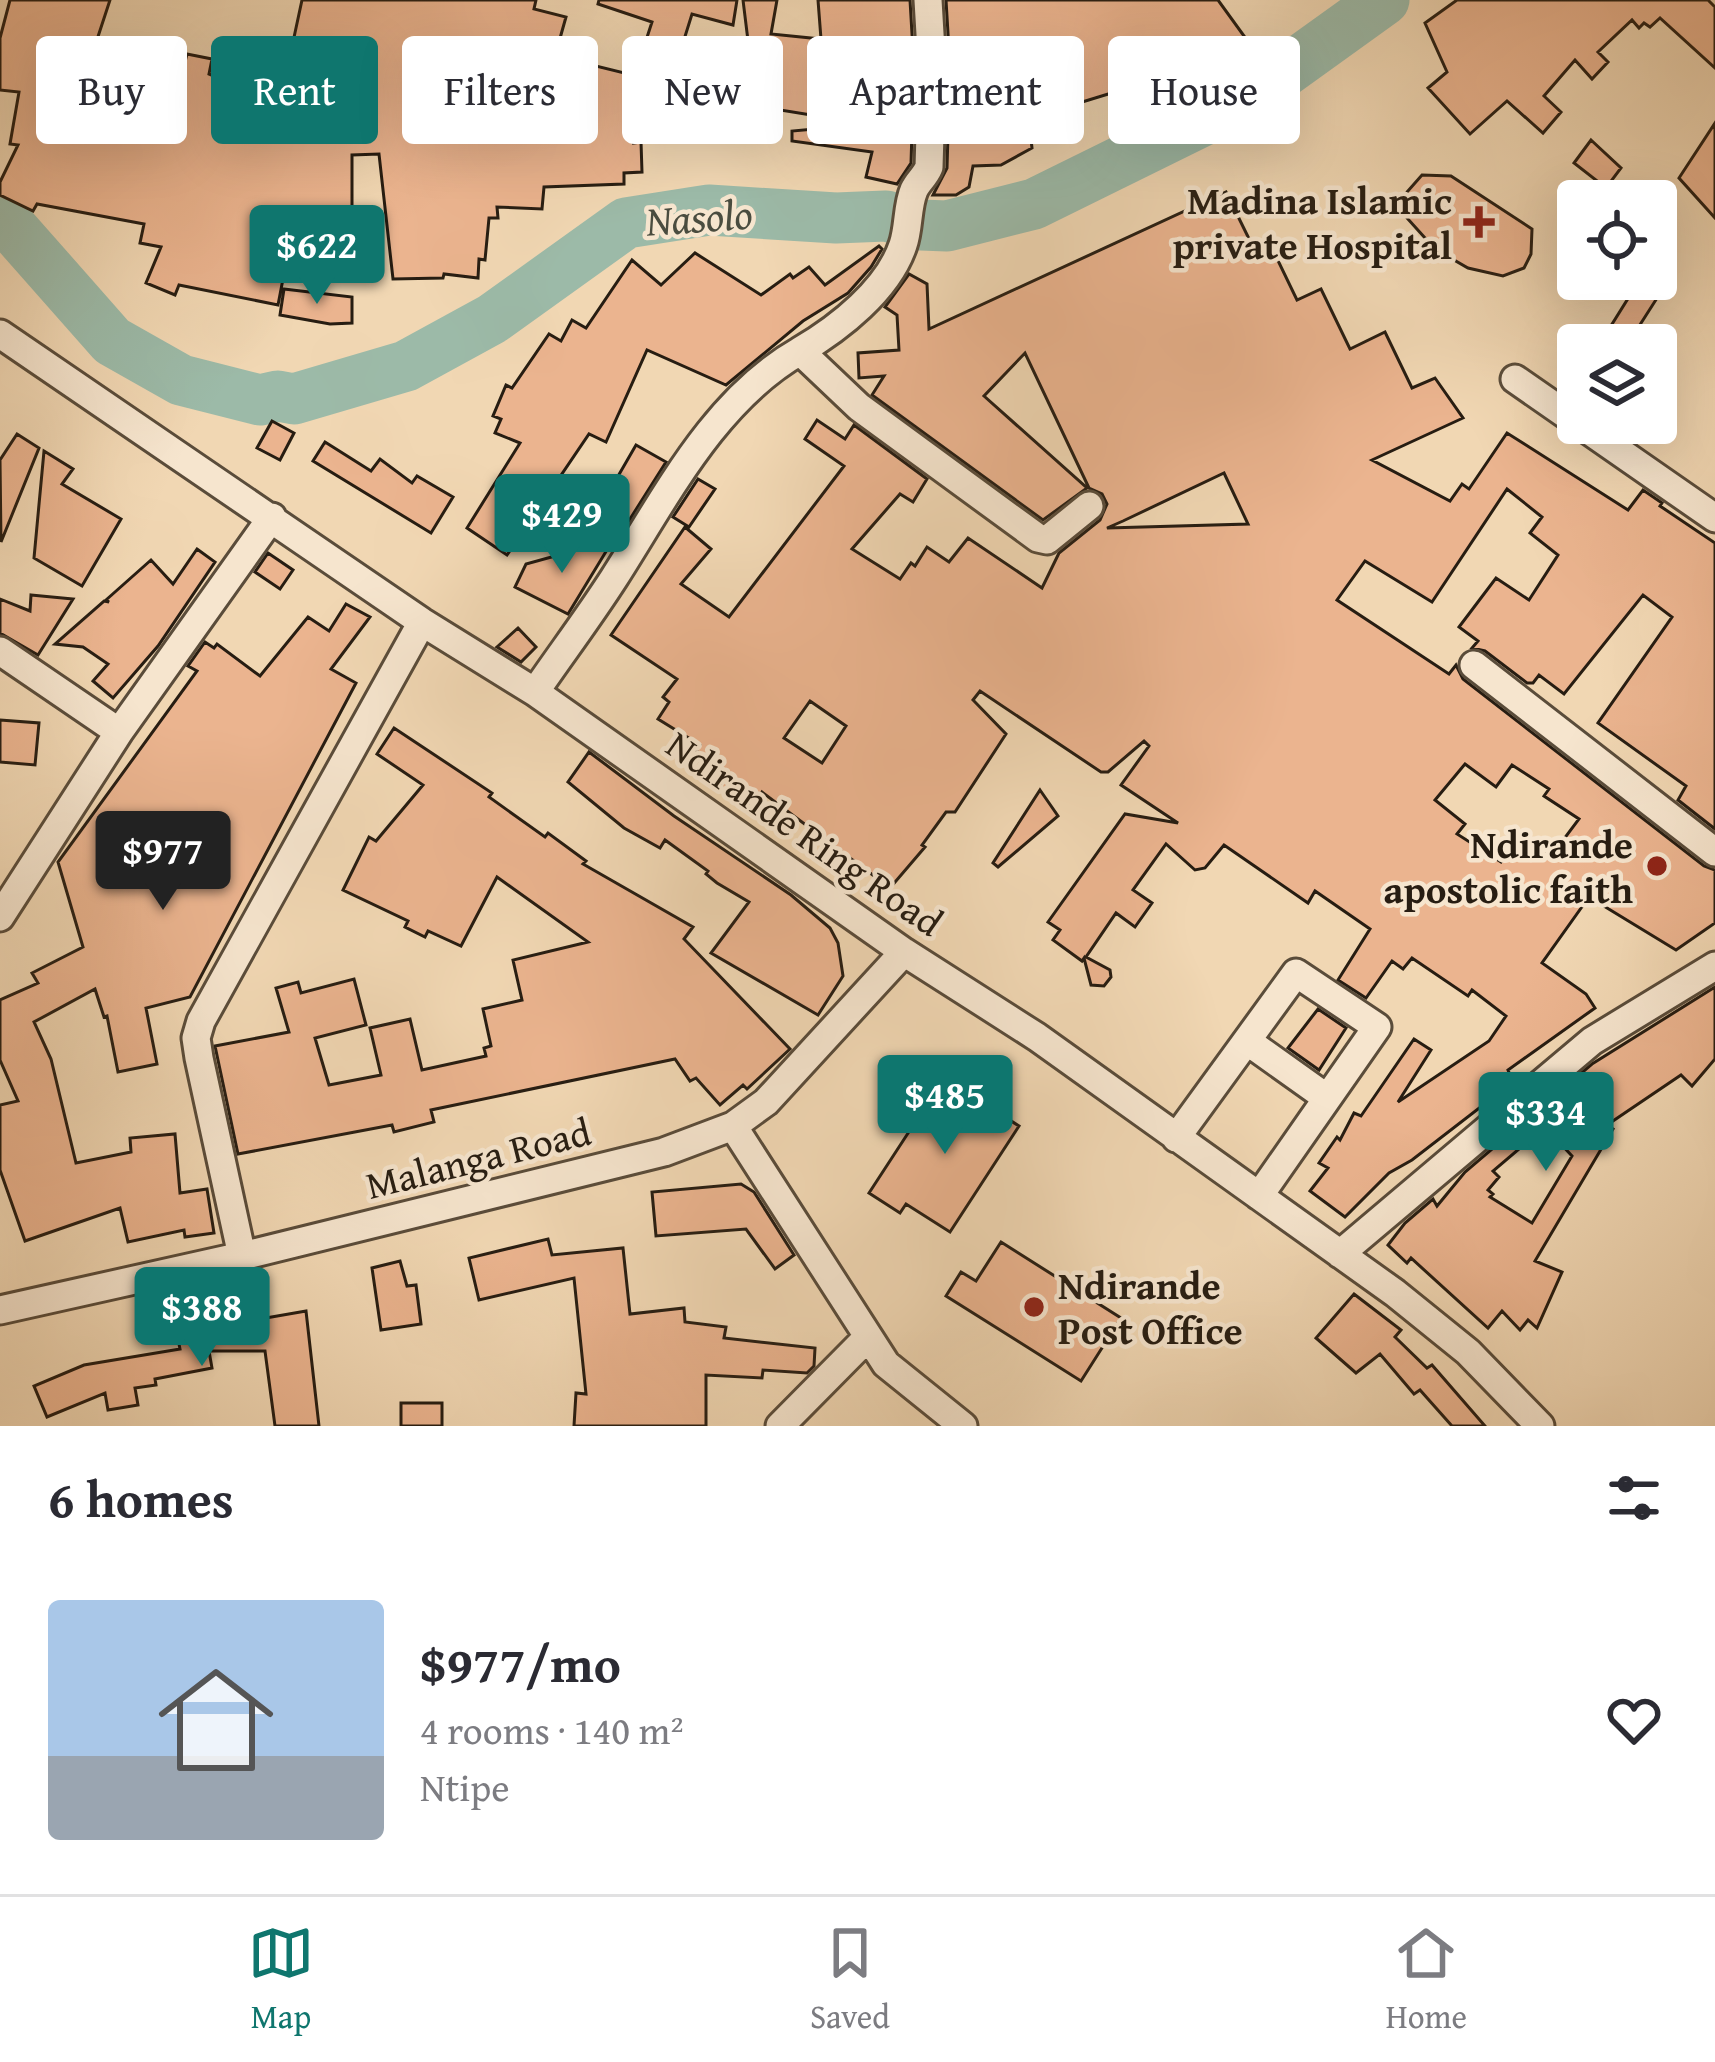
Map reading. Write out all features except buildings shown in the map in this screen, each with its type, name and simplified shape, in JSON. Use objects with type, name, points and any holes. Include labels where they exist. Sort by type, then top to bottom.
[{"type":"street","points":[[535,692],[659,505],[740,394],[771,368],[830,334],[899,258],[915,186],[929,167],[928,0]]},
{"type":"street","name":"Ndirande Ring Road","points":[[0,334],[422,622],[535,692],[904,952],[1037,1037],[1468,1352],[1540,1426]]},
{"type":"street","points":[[800,352],[859,407],[1038,538],[1057,535],[1090,506]]},
{"type":"street","points":[[1515,380],[1715,518]]},
{"type":"street","points":[[0,916],[119,732],[272,517]]},
{"type":"street","points":[[242,1256],[196,1037],[422,622]]},
{"type":"street","points":[[0,651],[119,732]]},
{"type":"street","points":[[1474,665],[1715,852]]},
{"type":"street","name":"Malanga Road","points":[[0,1308],[242,1256],[664,1152],[733,1126],[766,1102],[904,952]]},
{"type":"street","points":[[1340,1254],[1592,1041],[1715,966]]},
{"type":"street","points":[[1176,1138],[1296,973],[1376,1028],[1259,1196]]},
{"type":"street","points":[[1246,1041],[1327,1098]]},
{"type":"street","points":[[733,1126],[866,1339],[886,1364],[963,1426]]},
{"type":"street","points":[[780,1426],[866,1339]]},
{"type":"waterway","name":"Nasolo","points":[[0,214],[112,341],[181,380],[260,400],[294,399],[406,366],[492,319],[626,223],[709,210],[836,218],[886,216],[947,226],[1034,204],[1245,100],[1384,0]]},
{"type":"place","name":"Madina Islamic private Hospital","points":[[1479,222]]},
{"type":"place","name":"Ndirande apostolic faith","points":[[1657,866]]},
{"type":"place","name":"Ndirande Post Office","points":[[1034,1307]]}]
